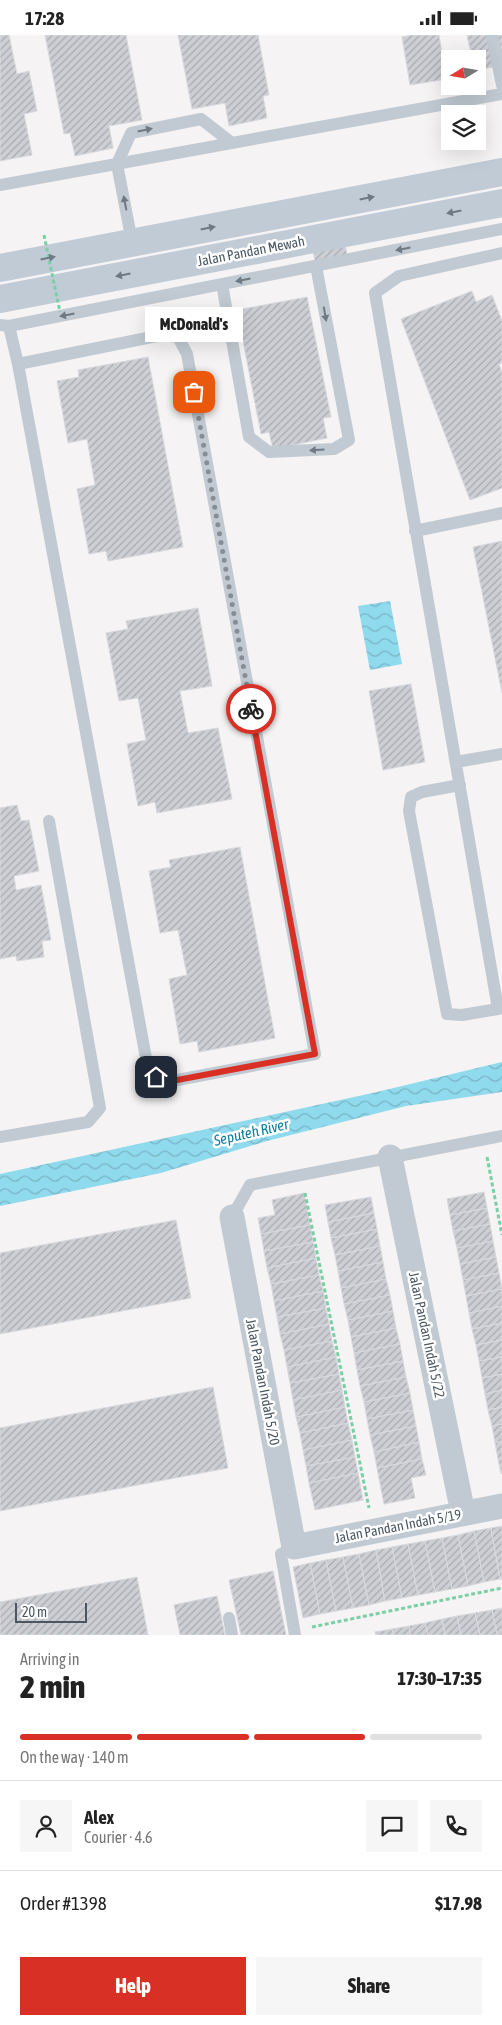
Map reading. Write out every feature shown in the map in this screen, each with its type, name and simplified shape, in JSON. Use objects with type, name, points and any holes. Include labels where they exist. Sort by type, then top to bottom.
[{"type":"main road","points":[[0,267],[502,172]]},
{"type":"main road","name":"Jalan Pandan Mewah","points":[[0,299],[151,284],[502,203]]},
{"type":"street","name":"Jalan Pandan Indah 5/22","points":[[390,1157],[463,1513]]},
{"type":"street","name":"Jalan Pandan Indah 5/20","points":[[232,1217],[294,1547]]},
{"type":"street","name":"Jalan Pandan Indah 5/19","points":[[294,1547],[502,1506]]},
{"type":"lane","points":[[492,35],[499,51],[502,85]]},
{"type":"lane","points":[[0,185],[502,94]]},
{"type":"lane","points":[[132,242],[117,164],[130,133],[201,119],[232,143]]},
{"type":"lane","points":[[18,364],[162,335],[178,337],[187,354],[315,1054],[172,1081],[156,1077],[146,1058],[18,364],[4,326],[151,284],[222,284],[502,229]]},
{"type":"lane","points":[[460,785],[422,792],[411,797],[410,811],[447,1014],[462,1015],[500,1009],[415,531],[375,293],[399,275],[502,253]]},
{"type":"lane","points":[[222,284],[249,437],[270,453],[334,449],[348,440],[316,266]]},
{"type":"lane","points":[[415,531],[502,513]]},
{"type":"lane","points":[[456,762],[502,754]]},
{"type":"lane","points":[[0,1137],[88,1123],[100,1108],[49,821]]},
{"type":"lane","points":[[232,1217],[250,1185],[502,1135]]},
{"type":"lane","points":[[294,1547],[281,1554],[294,1633]]},
{"type":"lane","points":[[229,1618],[232,1635]]},
{"type":"path","points":[[44,235],[60,312]]},
{"type":"path","points":[[483,1139],[502,1235]]},
{"type":"path","points":[[302,1175],[373,1531]]},
{"type":"path","points":[[294,1633],[502,1588]]},
{"type":"water","points":[[390,601],[402,664],[370,670],[358,606]]},
{"type":"water","name":"Seputeh River","points":[[502,1062],[502,1092],[406,1106],[267,1141],[161,1173],[0,1206],[0,1174],[377,1092]]},
{"type":"building","points":[[0,35],[9,35],[17,74],[29,71],[37,111],[24,114],[32,155],[0,161]]},
{"type":"building","points":[[45,35],[126,35],[142,120],[109,126],[113,148],[75,156],[70,133],[64,134]]},
{"type":"building","points":[[178,35],[258,35],[269,95],[263,96],[267,118],[229,126],[225,103],[192,109]]},
{"type":"building","points":[[439,35],[442,50],[441,80],[410,85],[402,37]]},
{"type":"building","points":[[467,35],[502,35],[502,65],[486,68],[486,50],[470,50]]},
{"type":"building","points":[[345,244],[347,255],[315,261],[313,250]]},
{"type":"building","points":[[472,291],[476,302],[492,295],[502,321],[502,363],[499,364],[502,373],[502,488],[470,500],[401,319]]},
{"type":"building","points":[[307,297],[331,417],[323,418],[327,438],[273,449],[269,432],[261,434],[237,310]]},
{"type":"building","points":[[148,357],[183,547],[108,561],[106,551],[89,554],[77,489],[95,485],[87,439],[68,443],[57,381],[79,377],[78,370]]},
{"type":"building","points":[[502,541],[502,693],[473,547]]},
{"type":"building","points":[[198,608],[212,686],[180,691],[188,733],[218,728],[232,799],[157,813],[155,802],[138,806],[127,744],[146,740],[138,698],[119,701],[106,633],[128,629],[126,621]]},
{"type":"building","points":[[411,684],[425,762],[383,770],[369,691]]},
{"type":"building","points":[[17,805],[21,821],[29,820],[39,871],[14,876],[16,890],[41,885],[51,940],[42,941],[44,957],[17,961],[16,956],[0,959],[0,808]]},
{"type":"building","points":[[240,847],[275,1038],[199,1052],[197,1041],[180,1044],[169,979],[187,975],[178,930],[160,933],[149,871],[171,867],[169,860]]},
{"type":"building","points":[[484,1192],[487,1208],[450,1215],[447,1199]]},
{"type":"building","points":[[304,1193],[310,1225],[261,1234],[258,1218],[275,1215],[272,1200]]},
{"type":"building","points":[[371,1197],[374,1213],[328,1222],[325,1205]]},
{"type":"building","points":[[487,1208],[490,1224],[453,1231],[450,1215]]},
{"type":"building","points":[[374,1213],[377,1229],[331,1238],[328,1222]]},
{"type":"building","points":[[176,1220],[191,1298],[0,1334],[0,1253]]},
{"type":"building","points":[[490,1224],[493,1241],[457,1248],[453,1231]]},
{"type":"building","points":[[310,1225],[313,1242],[264,1251],[261,1234]]},
{"type":"building","points":[[377,1229],[380,1246],[335,1255],[331,1238]]},
{"type":"building","points":[[493,1241],[496,1257],[460,1264],[457,1248]]},
{"type":"building","points":[[313,1242],[316,1258],[267,1268],[264,1251]]},
{"type":"building","points":[[380,1246],[383,1262],[338,1271],[335,1255]]},
{"type":"building","points":[[496,1257],[499,1273],[463,1280],[460,1264]]},
{"type":"building","points":[[316,1258],[319,1275],[271,1284],[267,1268]]},
{"type":"building","points":[[383,1262],[386,1279],[341,1288],[338,1271]]},
{"type":"building","points":[[499,1273],[502,1289],[466,1296],[463,1280]]},
{"type":"building","points":[[319,1275],[323,1291],[274,1301],[271,1284]]},
{"type":"building","points":[[386,1279],[390,1295],[344,1304],[341,1288]]},
{"type":"building","points":[[502,1289],[502,1306],[469,1313],[466,1296]]},
{"type":"building","points":[[323,1291],[326,1308],[277,1317],[274,1301]]},
{"type":"building","points":[[390,1295],[393,1311],[348,1320],[344,1304]]},
{"type":"building","points":[[502,1306],[502,1323],[472,1329],[469,1313]]},
{"type":"building","points":[[326,1308],[329,1324],[280,1334],[277,1317]]},
{"type":"building","points":[[393,1311],[396,1328],[351,1337],[348,1320]]},
{"type":"building","points":[[502,1323],[502,1340],[476,1345],[472,1329]]},
{"type":"building","points":[[329,1324],[332,1341],[284,1350],[280,1334]]},
{"type":"building","points":[[396,1328],[400,1344],[354,1353],[351,1337]]},
{"type":"building","points":[[502,1340],[502,1357],[479,1361],[476,1345]]},
{"type":"building","points":[[332,1341],[336,1357],[287,1367],[284,1350]]},
{"type":"building","points":[[400,1344],[403,1361],[357,1370],[354,1353]]},
{"type":"building","points":[[336,1357],[339,1374],[290,1383],[287,1367]]},
{"type":"building","points":[[502,1357],[502,1374],[482,1378],[479,1361]]},
{"type":"building","points":[[403,1361],[406,1377],[360,1386],[357,1370]]},
{"type":"building","points":[[339,1374],[342,1390],[293,1400],[290,1383]]},
{"type":"building","points":[[502,1374],[502,1390],[485,1394],[482,1378]]},
{"type":"building","points":[[406,1377],[410,1393],[364,1402],[360,1386]]},
{"type":"building","points":[[213,1387],[228,1468],[0,1511],[0,1428]]},
{"type":"building","points":[[342,1390],[345,1407],[296,1417],[293,1400]]},
{"type":"building","points":[[502,1390],[502,1407],[488,1410],[485,1394]]},
{"type":"building","points":[[410,1393],[413,1410],[367,1419],[364,1402]]},
{"type":"building","points":[[345,1407],[348,1423],[300,1433],[296,1417]]},
{"type":"building","points":[[502,1407],[502,1424],[492,1426],[488,1410]]},
{"type":"building","points":[[413,1410],[416,1426],[370,1435],[367,1419]]},
{"type":"building","points":[[348,1423],[352,1440],[303,1450],[300,1433]]},
{"type":"building","points":[[502,1424],[502,1441],[495,1443],[492,1426]]},
{"type":"building","points":[[416,1426],[419,1442],[374,1452],[370,1435]]},
{"type":"building","points":[[352,1440],[355,1457],[306,1466],[303,1450]]},
{"type":"building","points":[[502,1441],[502,1473],[501,1474],[495,1443]]},
{"type":"building","points":[[419,1442],[422,1459],[377,1468],[374,1452]]},
{"type":"building","points":[[355,1457],[358,1473],[309,1483],[306,1466]]},
{"type":"building","points":[[422,1459],[426,1475],[411,1478],[415,1498],[384,1504],[377,1468]]},
{"type":"building","points":[[358,1473],[363,1500],[315,1510],[309,1483]]},
{"type":"building","points":[[502,1526],[502,1579],[500,1579],[491,1528]]},
{"type":"building","points":[[491,1528],[500,1579],[484,1582],[474,1531]]},
{"type":"building","points":[[474,1531],[484,1582],[468,1586],[458,1535]]},
{"type":"building","points":[[458,1535],[468,1586],[452,1589],[442,1538]]},
{"type":"building","points":[[442,1538],[452,1589],[435,1592],[425,1541]]},
{"type":"building","points":[[425,1541],[435,1592],[418,1595],[408,1544]]},
{"type":"building","points":[[408,1544],[418,1595],[402,1598],[392,1547]]},
{"type":"building","points":[[392,1547],[402,1598],[385,1601],[376,1550]]},
{"type":"building","points":[[376,1550],[385,1601],[369,1605],[359,1554]]},
{"type":"building","points":[[359,1554],[369,1605],[353,1608],[343,1557]]},
{"type":"building","points":[[343,1557],[353,1608],[336,1611],[326,1560]]},
{"type":"building","points":[[326,1560],[336,1611],[320,1614],[310,1563]]},
{"type":"building","points":[[310,1563],[320,1614],[303,1618],[293,1567]]},
{"type":"building","points":[[273,1571],[286,1635],[241,1635],[229,1580]]},
{"type":"building","points":[[137,1577],[148,1635],[0,1635],[0,1602]]},
{"type":"building","points":[[217,1596],[225,1635],[180,1635],[174,1605]]},
{"type":"building","points":[[502,1608],[502,1635],[497,1635],[492,1610]]},
{"type":"building","points":[[492,1610],[497,1635],[480,1635],[475,1613]]},
{"type":"building","points":[[475,1613],[480,1635],[461,1635],[457,1616]]},
{"type":"building","points":[[457,1616],[461,1635],[445,1635],[442,1619]]},
{"type":"building","points":[[442,1619],[445,1635],[428,1635],[425,1623]]},
{"type":"building","points":[[425,1623],[428,1635],[410,1635],[409,1626]]},
{"type":"building","points":[[409,1626],[410,1635],[393,1635],[392,1629]]},
{"type":"building","points":[[392,1629],[393,1635],[376,1635],[375,1632]]},
{"type":"way so far","points":[[194,392],[251,709]]},
{"type":"place","name":"McDonald's","points":[[194,392]]},
{"type":"route","points":[[156,1077],[172,1081],[315,1054],[251,709]]}]
